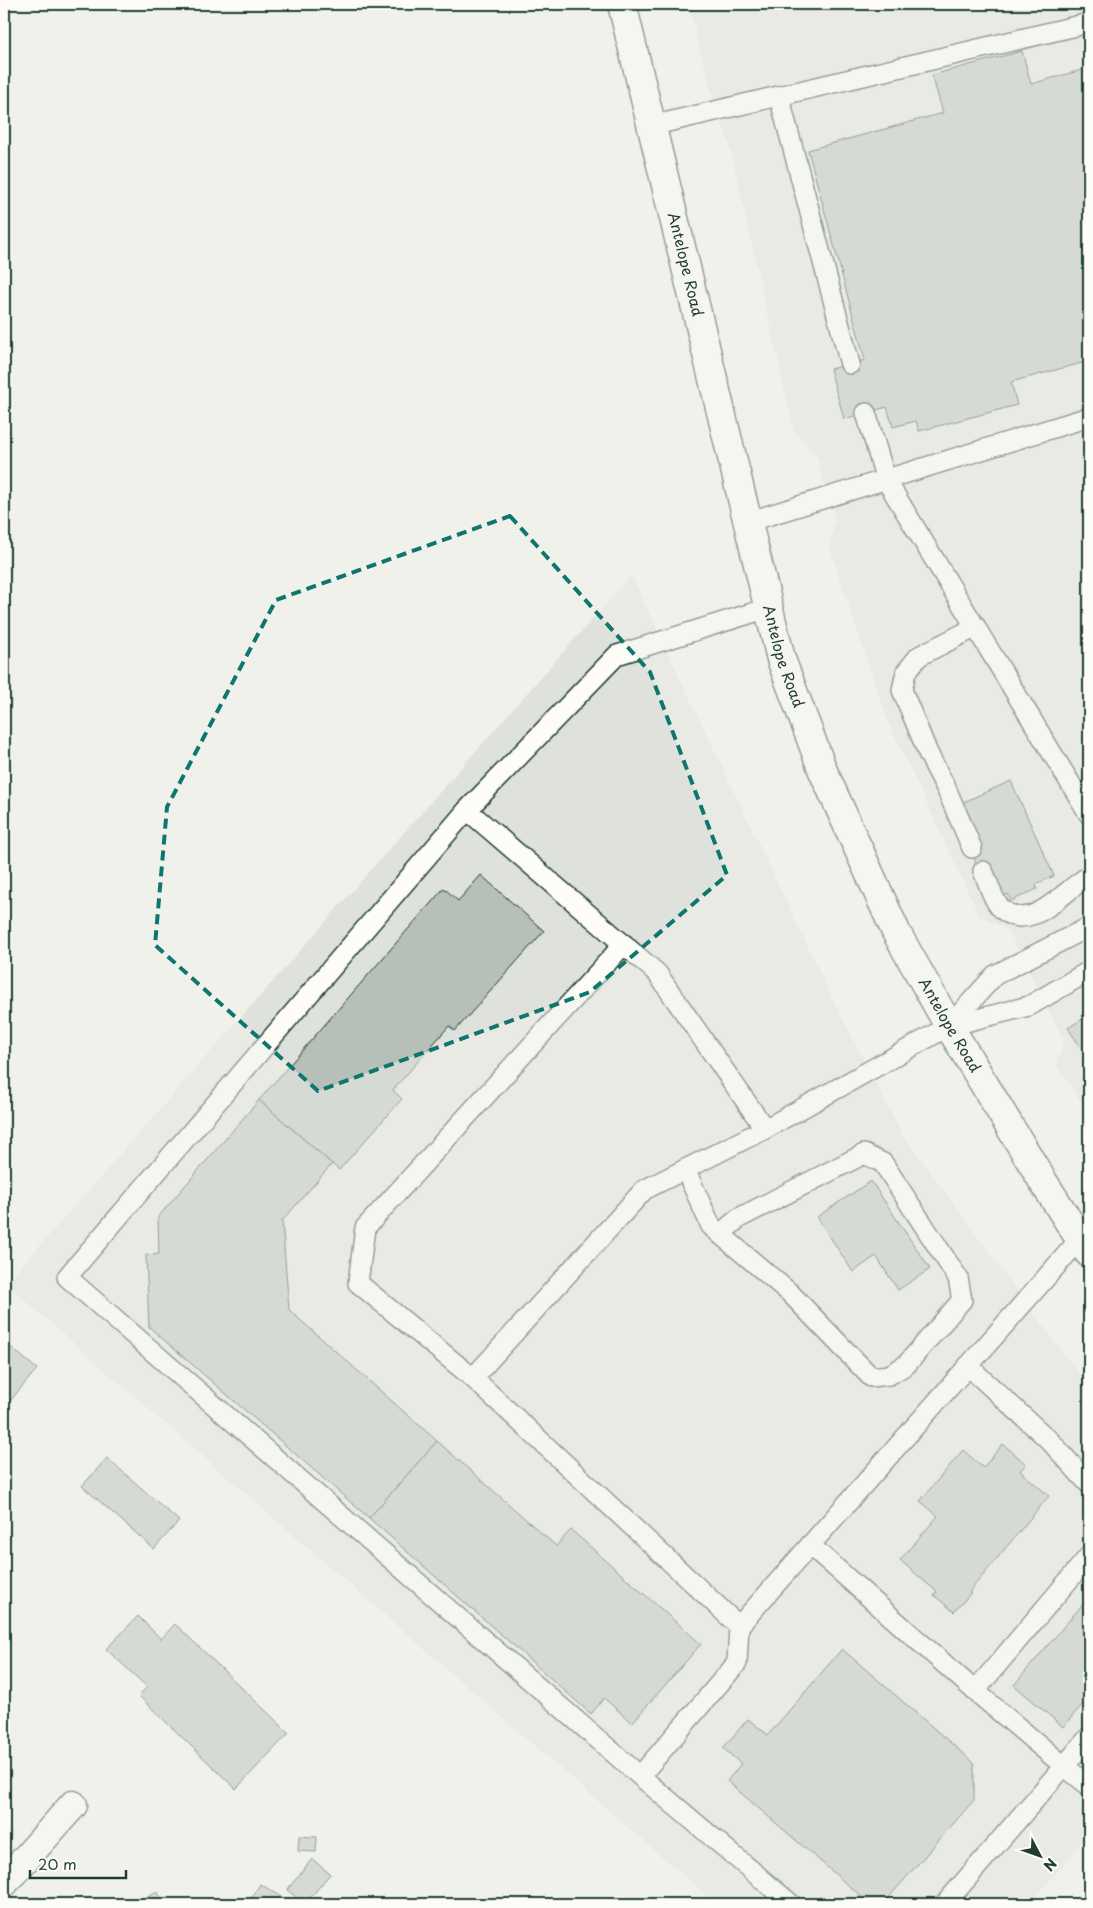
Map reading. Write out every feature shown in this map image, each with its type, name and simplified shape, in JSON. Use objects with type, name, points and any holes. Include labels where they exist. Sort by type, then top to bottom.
[{"type":"main road","name":"Antelope Road","points":[[622,4],[781,659],[823,771],[896,932],[949,1026],[1044,1183],[1085,1246]]},
{"type":"main road","points":[[4,1883],[73,1805]]},
{"type":"lane","points":[[651,126],[1089,23]]},
{"type":"lane","points":[[779,96],[850,364]]},
{"type":"lane","points":[[866,413],[886,480],[1089,814]]},
{"type":"lane","points":[[747,522],[1089,418]]},
{"type":"lane","points":[[768,608],[617,655],[467,810],[67,1277],[640,1776],[791,1904]]},
{"type":"lane","points":[[972,848],[946,788],[928,753],[902,690],[906,672],[919,656],[976,627]]},
{"type":"lane","points":[[467,810],[658,973],[765,1129]]},
{"type":"lane","points":[[983,870],[999,906],[1014,916],[1036,915],[1064,895],[1077,882],[1089,876]]},
{"type":"lane","points":[[949,1026],[995,975],[1089,927]]},
{"type":"lane","points":[[624,944],[365,1228],[358,1283],[473,1378],[740,1626]]},
{"type":"lane","points":[[473,1378],[644,1190],[765,1129],[949,1026],[1029,1006],[1089,971]]},
{"type":"lane","points":[[685,1169],[711,1226],[720,1234],[790,1293],[870,1377],[889,1375],[906,1365],[962,1300],[958,1278],[883,1163],[864,1154],[739,1218],[720,1234]]},
{"type":"lane","points":[[640,1776],[737,1663],[740,1626],[968,1366],[1085,1246]]},
{"type":"lane","points":[[968,1366],[1050,1441],[1089,1484]]},
{"type":"lane","points":[[810,1545],[975,1691],[1089,1786]]},
{"type":"lane","points":[[975,1691],[1089,1556]]},
{"type":"lane","points":[[945,1904],[1089,1737]]},
{"type":"highlighted area","points":[[510,516],[650,672],[727,875],[590,992],[318,1091],[155,945],[167,807],[276,600]]},
{"type":"shaded area","points":[[688,4],[1089,4],[1089,1114],[1057,1065],[1064,1040],[1009,931],[979,915],[887,719],[829,546],[836,519],[816,455],[794,431],[731,150],[713,97]]},
{"type":"shaded area","points":[[631,575],[834,1002],[902,1134],[1089,1388],[1089,1834],[1030,1904],[716,1904],[6,1284]]},
{"type":"building","points":[[1022,51],[1031,84],[1089,68],[1089,361],[1011,382],[1017,405],[919,431],[916,421],[893,427],[887,407],[844,419],[830,369],[865,360],[808,150],[943,113],[932,75]]},
{"type":"building","points":[[1011,781],[1054,876],[1036,884],[1037,889],[1011,901],[1008,894],[1002,897],[980,872],[970,849],[959,804]]},
{"type":"building","points":[[481,875],[544,931],[455,1031],[449,1026],[393,1090],[402,1099],[339,1170],[259,1100],[444,888],[458,901]]},
{"type":"building","points":[[1089,1015],[1089,1060],[1068,1028]]},
{"type":"building","points":[[259,1100],[332,1164],[282,1221],[289,1310],[437,1441],[369,1518],[149,1327],[146,1255],[159,1254],[158,1217]]},
{"type":"building","points":[[871,1181],[930,1269],[898,1290],[876,1256],[853,1272],[817,1217]]},
{"type":"building","points":[[8,1345],[37,1369],[4,1408],[4,1351]]},
{"type":"building","points":[[437,1441],[556,1546],[571,1530],[701,1644],[632,1723],[604,1698],[591,1714],[369,1518]]},
{"type":"building","points":[[1003,1444],[1026,1464],[1020,1471],[1049,1496],[954,1612],[934,1595],[937,1592],[900,1560],[938,1516],[920,1501],[963,1450],[983,1468]]},
{"type":"building","points":[[107,1458],[179,1521],[154,1549],[82,1486]]},
{"type":"building","points":[[1089,1597],[1089,1697],[1063,1727],[1014,1685]]},
{"type":"building","points":[[138,1616],[161,1639],[175,1624],[289,1733],[236,1789],[139,1696],[147,1687],[106,1649]]},
{"type":"building","points":[[842,1649],[974,1763],[974,1800],[883,1904],[870,1904],[727,1781],[741,1764],[723,1748],[748,1719],[768,1735]]},
{"type":"building","points":[[299,1836],[317,1837],[316,1852],[298,1851]]},
{"type":"building","points":[[312,1859],[330,1874],[305,1904],[287,1890]]},
{"type":"building","points":[[260,1884],[282,1897],[278,1904],[248,1904]]},
{"type":"building","points":[[157,1891],[165,1904],[133,1904]]}]
